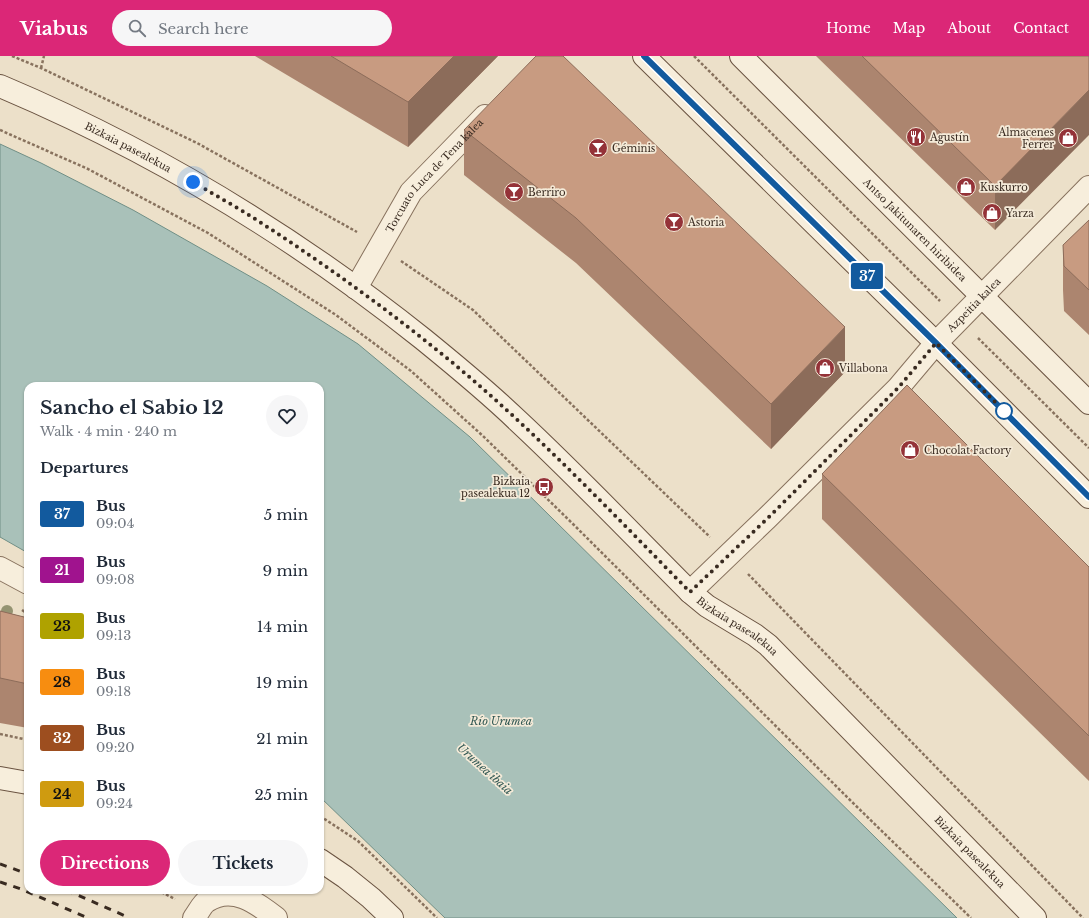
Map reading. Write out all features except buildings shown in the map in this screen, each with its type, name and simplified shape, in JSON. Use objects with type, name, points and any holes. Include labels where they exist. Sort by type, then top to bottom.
[{"type":"main road","points":[[644,56],[936,343],[1089,497]]},
{"type":"main road","name":"Antso Jakitunaren hiribidea","points":[[741,56],[1089,403]]},
{"type":"main road","name":"Bizkaia pasealekua","points":[[0,86],[110,137],[182,175],[252,217],[321,263],[389,312],[454,365],[517,420],[690,592],[707,606],[755,635],[768,645],[1035,918]]},
{"type":"main road","name":"Torcuato Luca de Tena kalea","points":[[356,288],[412,192],[499,101]]},
{"type":"main road","name":"Azpeitia kalea","points":[[690,592],[768,518],[898,388],[936,343],[1089,187]]},
{"type":"main road","points":[[0,568],[24,581]]},
{"type":"main road","points":[[0,778],[24,782]]},
{"type":"main road","points":[[324,863],[371,898],[392,918]]},
{"type":"main road","points":[[195,917],[206,901],[221,894],[239,895],[259,904],[276,918]]},
{"type":"path","points":[[41,68],[44,56]]},
{"type":"path","points":[[694,56],[1089,448]]},
{"type":"path","points":[[0,130],[88,169],[208,233],[336,316],[411,372],[483,436],[971,918]]},
{"type":"path","points":[[0,734],[24,739]]},
{"type":"path","points":[[324,819],[358,841],[437,918]]},
{"type":"water","name":"Río Urumea","points":[[0,144],[41,163],[133,210],[267,286],[358,344],[470,437],[957,918],[445,918],[324,801],[324,382],[24,382],[24,551],[0,537]]},
{"type":"railway","points":[[0,864],[24,873]]},
{"type":"railway","points":[[0,882],[24,890]]},
{"type":"railway","points":[[33,894],[88,918]]},
{"type":"railway","points":[[75,894],[130,918]]},
{"type":"bus line","name":"37","points":[[644,56],[936,343],[1089,497]]},
{"type":"place","name":"Agustín","points":[[916,137]]},
{"type":"place","name":"Almacenes Ferrer","points":[[1068,138]]},
{"type":"place","name":"Géminis","points":[[598,148]]},
{"type":"place","name":"Kuskurro","points":[[966,187]]},
{"type":"place","name":"Berriro","points":[[514,192]]},
{"type":"place","name":"Yarza","points":[[992,213]]},
{"type":"place","name":"Astoria","points":[[674,222]]},
{"type":"place","name":"Villabona","points":[[825,368]]},
{"type":"place","name":"Chocolat Factory","points":[[910,450]]},
{"type":"place","name":"Bizkaia pasealekua 12","points":[[544,487]]},
{"type":"route","points":[[193,182],[252,217],[321,263],[389,312],[454,365],[517,420],[690,592],[768,518],[898,388],[936,343],[1004,411]]},
{"type":"water label","name":"Urumea ibaia","points":[[485,769]]}]
